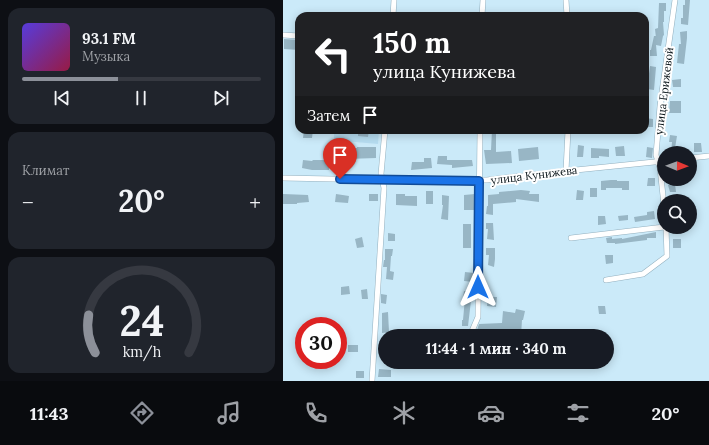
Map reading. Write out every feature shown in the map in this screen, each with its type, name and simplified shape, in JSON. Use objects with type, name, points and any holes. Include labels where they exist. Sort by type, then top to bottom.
[{"type":"street","points":[[393,12],[394,0]]},
{"type":"street","points":[[482,12],[483,0]]},
{"type":"street","points":[[566,0],[567,12]]},
{"type":"street","name":"улица Ерижевой","points":[[657,156],[660,106],[675,0]]},
{"type":"street","points":[[283,36],[295,36]]},
{"type":"street","points":[[372,381],[384,188],[381,174],[385,134]]},
{"type":"street","points":[[473,329],[478,317],[480,134]]},
{"type":"street","points":[[566,171],[568,134]]},
{"type":"street","points":[[697,157],[709,156]]},
{"type":"street","name":"улица Кунижева","points":[[283,178],[479,181],[657,162]]},
{"type":"street","points":[[571,238],[657,228]]},
{"type":"street","points":[[606,280],[643,274],[667,256],[665,234]]},
{"type":"shaded area","points":[[334,134],[379,134],[378,144],[334,140]]},
{"type":"building","points":[[685,0],[690,0],[688,25],[681,24]]},
{"type":"building","points":[[659,3],[666,3],[666,11],[664,11],[663,22],[664,35],[661,46],[656,45],[657,56],[650,56],[654,36],[656,36],[655,29],[658,28]]},
{"type":"building","points":[[687,31],[684,64],[677,63],[679,44],[681,44],[680,32]]},
{"type":"building","points":[[284,39],[295,40],[295,50],[284,49]]},
{"type":"building","points":[[650,66],[656,67],[654,90],[649,89]]},
{"type":"building","points":[[681,79],[681,87],[673,87],[672,80]]},
{"type":"building","points":[[670,101],[681,101],[681,113],[669,113]]},
{"type":"building","points":[[649,118],[653,119],[653,127],[649,127]]},
{"type":"building","points":[[304,134],[312,134],[312,138],[303,138]]},
{"type":"building","points":[[358,134],[368,134],[368,137],[358,136]]},
{"type":"building","points":[[492,134],[496,134],[496,152],[511,151],[512,163],[486,164],[484,150],[491,150]]},
{"type":"building","points":[[670,135],[677,136],[675,146],[672,146],[672,142],[669,142]]},
{"type":"building","points":[[694,143],[701,143],[702,152],[697,152],[697,146],[694,146]]},
{"type":"building","points":[[578,145],[584,146],[583,157],[577,157]]},
{"type":"building","points":[[624,146],[625,156],[616,156],[615,147]]},
{"type":"building","points":[[376,147],[376,158],[347,159],[348,148]]},
{"type":"building","points":[[538,147],[539,159],[519,161],[518,149]]},
{"type":"building","points":[[647,147],[653,148],[652,158],[646,157]]},
{"type":"building","points":[[591,148],[609,149],[609,157],[599,156],[599,158],[591,158]]},
{"type":"building","points":[[438,156],[447,156],[447,160],[472,160],[473,166],[452,168],[452,165],[437,164]]},
{"type":"building","points":[[424,158],[431,158],[432,168],[411,170],[412,162],[424,162]]},
{"type":"building","points":[[303,160],[329,160],[329,170],[312,170],[302,168]]},
{"type":"building","points":[[648,178],[655,178],[655,186],[647,186]]},
{"type":"building","points":[[601,181],[629,181],[629,190],[622,190],[622,188],[606,188],[606,190],[601,190]]},
{"type":"building","points":[[668,186],[675,186],[676,192],[670,192]]},
{"type":"building","points":[[590,188],[597,188],[597,197],[590,197]]},
{"type":"building","points":[[521,190],[530,191],[529,194],[539,194],[539,202],[516,199],[516,202],[493,204],[493,215],[486,214],[488,195],[499,194],[499,192]]},
{"type":"building","points":[[577,190],[584,191],[583,200],[576,200]]},
{"type":"building","points":[[426,191],[433,191],[433,204],[426,204]]},
{"type":"building","points":[[283,194],[308,195],[309,202],[283,204]]},
{"type":"building","points":[[336,194],[349,196],[348,203],[335,202]]},
{"type":"building","points":[[369,194],[378,194],[378,201],[369,201]]},
{"type":"building","points":[[396,194],[417,196],[417,206],[396,205]]},
{"type":"building","points":[[475,194],[475,210],[464,210],[464,195]]},
{"type":"building","points":[[442,195],[449,196],[448,220],[441,219],[443,205]]},
{"type":"building","points":[[654,211],[655,219],[635,222],[634,217],[647,215],[647,212]]},
{"type":"building","points":[[628,215],[628,220],[619,221],[618,216]]},
{"type":"building","points":[[598,216],[605,216],[606,224],[598,225]]},
{"type":"building","points":[[486,223],[493,223],[494,240],[487,239],[488,229],[486,229]]},
{"type":"building","points":[[463,224],[471,224],[471,248],[463,248]]},
{"type":"building","points":[[656,232],[656,238],[647,238],[647,240],[615,244],[607,243],[606,238],[612,237],[612,239],[622,239]]},
{"type":"building","points":[[388,233],[395,234],[395,241],[388,241]]},
{"type":"building","points":[[362,237],[364,247],[357,248],[355,239]]},
{"type":"building","points":[[673,239],[681,239],[681,248],[673,248]]},
{"type":"building","points":[[486,248],[495,248],[494,267],[488,265],[489,255],[486,255]]},
{"type":"building","points":[[385,249],[393,249],[390,271],[394,272],[393,280],[386,279],[387,267],[383,267],[385,260]]},
{"type":"building","points":[[605,255],[613,255],[613,263],[606,264]]},
{"type":"building","points":[[465,272],[474,273],[474,282],[464,281]]},
{"type":"building","points":[[349,286],[350,294],[341,295],[341,287]]},
{"type":"building","points":[[367,289],[368,299],[362,299],[361,290]]},
{"type":"building","points":[[464,291],[472,292],[468,326],[462,326],[465,298],[463,298]]},
{"type":"building","points":[[381,294],[387,295],[386,304],[381,303]]},
{"type":"building","points":[[488,297],[497,297],[496,307],[487,306]]},
{"type":"building","points":[[598,306],[605,306],[606,314],[599,314]]},
{"type":"building","points":[[516,309],[525,311],[521,329],[477,329],[479,324],[502,323],[503,311],[515,313]]},
{"type":"building","points":[[388,312],[389,329],[382,329],[382,313]]},
{"type":"building","points":[[348,345],[358,345],[358,352],[348,352]]},
{"type":"building","points":[[379,369],[391,370],[391,377],[378,377]]},
{"type":"building","points":[[356,371],[364,371],[364,378],[356,378]]},
{"type":"route","points":[[340,179],[479,181],[478,287]]}]
